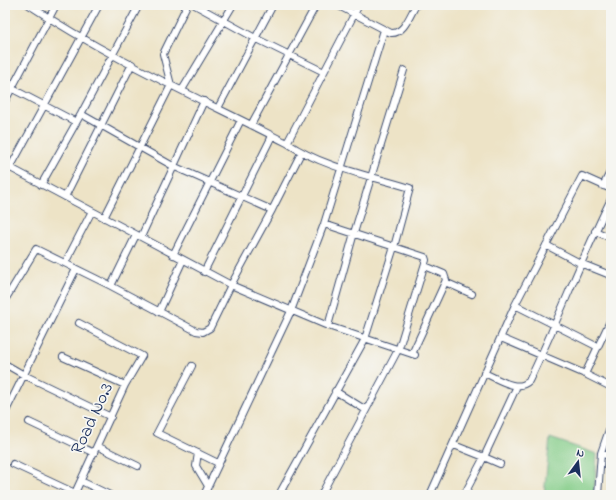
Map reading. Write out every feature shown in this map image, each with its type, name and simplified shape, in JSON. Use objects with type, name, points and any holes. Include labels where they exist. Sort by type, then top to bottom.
[{"type":"street","points":[[29,5],[81,37],[171,85],[287,143],[301,153],[341,169],[372,176],[410,188],[394,247],[365,339],[335,391],[281,492],[287,495]]},
{"type":"street","points":[[5,101],[50,19],[56,5]]},
{"type":"street","points":[[100,5],[8,167],[231,285],[328,326],[414,354],[445,282],[446,276],[425,266]]},
{"type":"street","points":[[41,184],[81,114],[139,5]]},
{"type":"street","points":[[104,218],[171,85],[163,54],[187,5]]},
{"type":"street","points":[[195,5],[289,56],[324,72]]},
{"type":"street","points":[[182,90],[233,5]]},
{"type":"street","points":[[218,108],[273,5]]},
{"type":"street","points":[[251,125],[316,5]]},
{"type":"street","points":[[337,5],[384,30],[397,34],[401,31],[416,5]]},
{"type":"street","points":[[287,143],[359,5]]},
{"type":"street","points":[[204,495],[290,311],[324,224],[384,30]]},
{"type":"street","points":[[65,197],[132,64]]},
{"type":"street","points":[[328,326],[354,233],[404,70]]},
{"type":"street","points":[[5,85],[76,122]]},
{"type":"street","points":[[112,286],[139,236],[204,101]]},
{"type":"street","points":[[81,114],[173,166],[272,210]]},
{"type":"street","points":[[173,255],[241,120]]},
{"type":"street","points":[[204,272],[272,136]]},
{"type":"street","points":[[5,300],[36,249],[112,286],[196,331],[206,331],[210,328],[231,285],[301,153]]},
{"type":"street","points":[[603,186],[611,170]]},
{"type":"street","points":[[430,495],[454,445],[484,373],[515,305],[582,176],[611,189]]},
{"type":"street","points":[[484,373],[517,386],[526,384],[529,381],[555,324],[580,263],[611,199]]},
{"type":"street","points":[[65,263],[92,211]]},
{"type":"street","points":[[321,495],[398,348],[425,266],[425,257],[324,224]]},
{"type":"street","points":[[595,231],[611,238]]},
{"type":"street","points":[[546,245],[580,263],[610,275]]},
{"type":"street","points":[[159,312],[184,260]]},
{"type":"street","points":[[5,413],[8,399],[24,376],[76,269]]},
{"type":"street","points":[[445,282],[472,294]]},
{"type":"street","points":[[515,305],[598,347]]},
{"type":"street","points":[[585,374],[611,319]]},
{"type":"street","name":"Road No.3","points":[[75,494],[125,385],[142,356],[79,323]]},
{"type":"street","points":[[500,338],[585,374],[611,387]]},
{"type":"street","points":[[63,356],[125,385]]},
{"type":"street","points":[[5,364],[24,376],[111,417]]},
{"type":"street","points":[[192,366],[157,433],[218,463]]},
{"type":"street","points":[[464,495],[484,457],[517,386]]},
{"type":"street","points":[[335,391],[366,410]]},
{"type":"street","points":[[29,422],[94,453]]},
{"type":"street","points":[[598,495],[601,453],[611,424]]},
{"type":"street","points":[[454,445],[500,464]]},
{"type":"street","points":[[97,446],[138,466]]},
{"type":"street","points":[[198,453],[196,466],[208,486]]},
{"type":"street","points":[[601,453],[611,457]]},
{"type":"street","points":[[13,464],[75,494]]},
{"type":"street","points":[[81,481],[110,495]]},
{"type":"green space","points":[[550,438],[597,454],[594,495],[544,495]]}]
